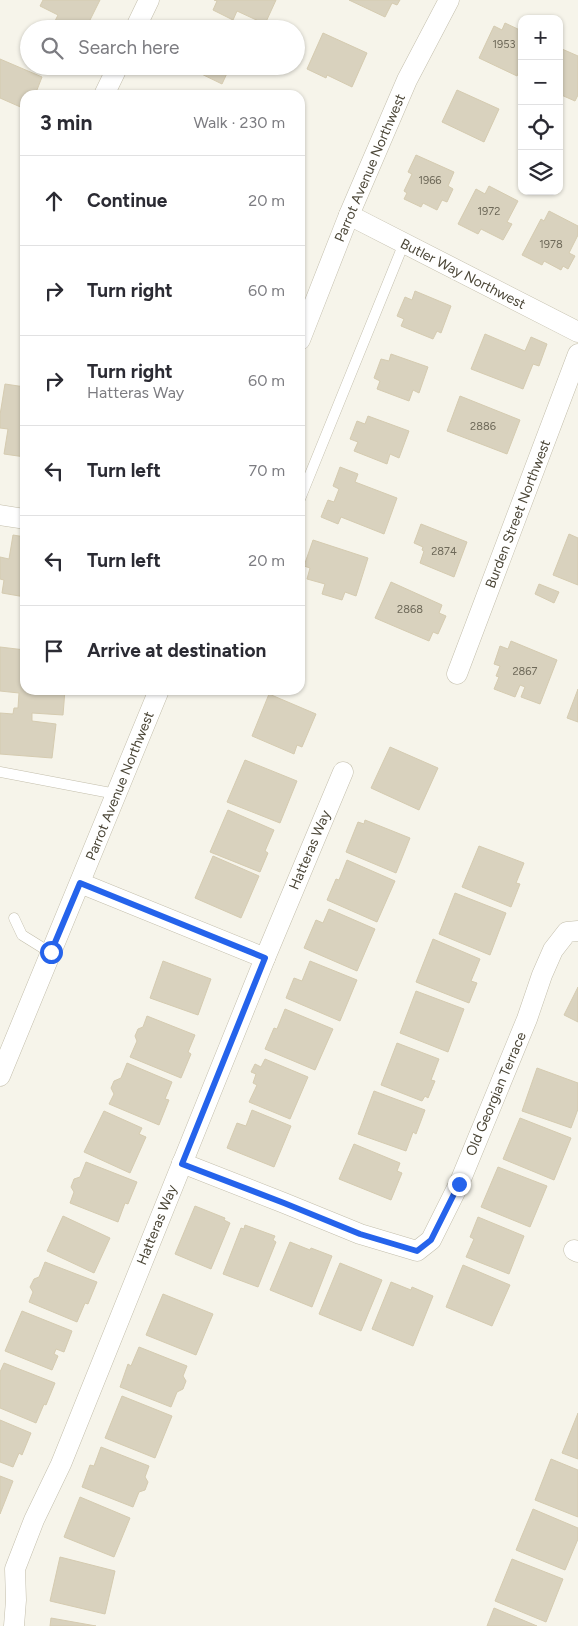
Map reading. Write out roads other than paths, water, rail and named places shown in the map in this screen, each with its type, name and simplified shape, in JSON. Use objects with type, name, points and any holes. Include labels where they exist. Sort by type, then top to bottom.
[{"type":"street","points":[[139,20],[149,0]]},
{"type":"street","name":"Parrot Avenue Northwest","points":[[305,327],[349,215],[407,80],[449,0]]},
{"type":"street","points":[[106,90],[114,75]]},
{"type":"street","name":"Butler Way Northwest","points":[[349,215],[578,332]]},
{"type":"street","name":"Burden Street Northwest","points":[[458,674],[578,354]]},
{"type":"street","points":[[0,515],[20,518]]},
{"type":"street","name":"Parrot Avenue Northwest","points":[[0,1076],[157,695]]},
{"type":"street","name":"Hatteras Way","points":[[14,1626],[16,1600],[15,1569],[34,1520],[61,1464],[265,958],[343,772]]},
{"type":"street","points":[[80,883],[265,958]]},
{"type":"street","name":"Old Georgian Terrace","points":[[182,1164],[360,1234],[417,1251],[431,1240],[459,1184],[527,1019],[542,974],[553,950],[567,932],[578,931]]},
{"type":"lane","points":[[305,487],[404,243]]},
{"type":"lane","points":[[0,772],[116,794]]},
{"type":"lane","points":[[14,918],[22,935],[51,952]]}]
